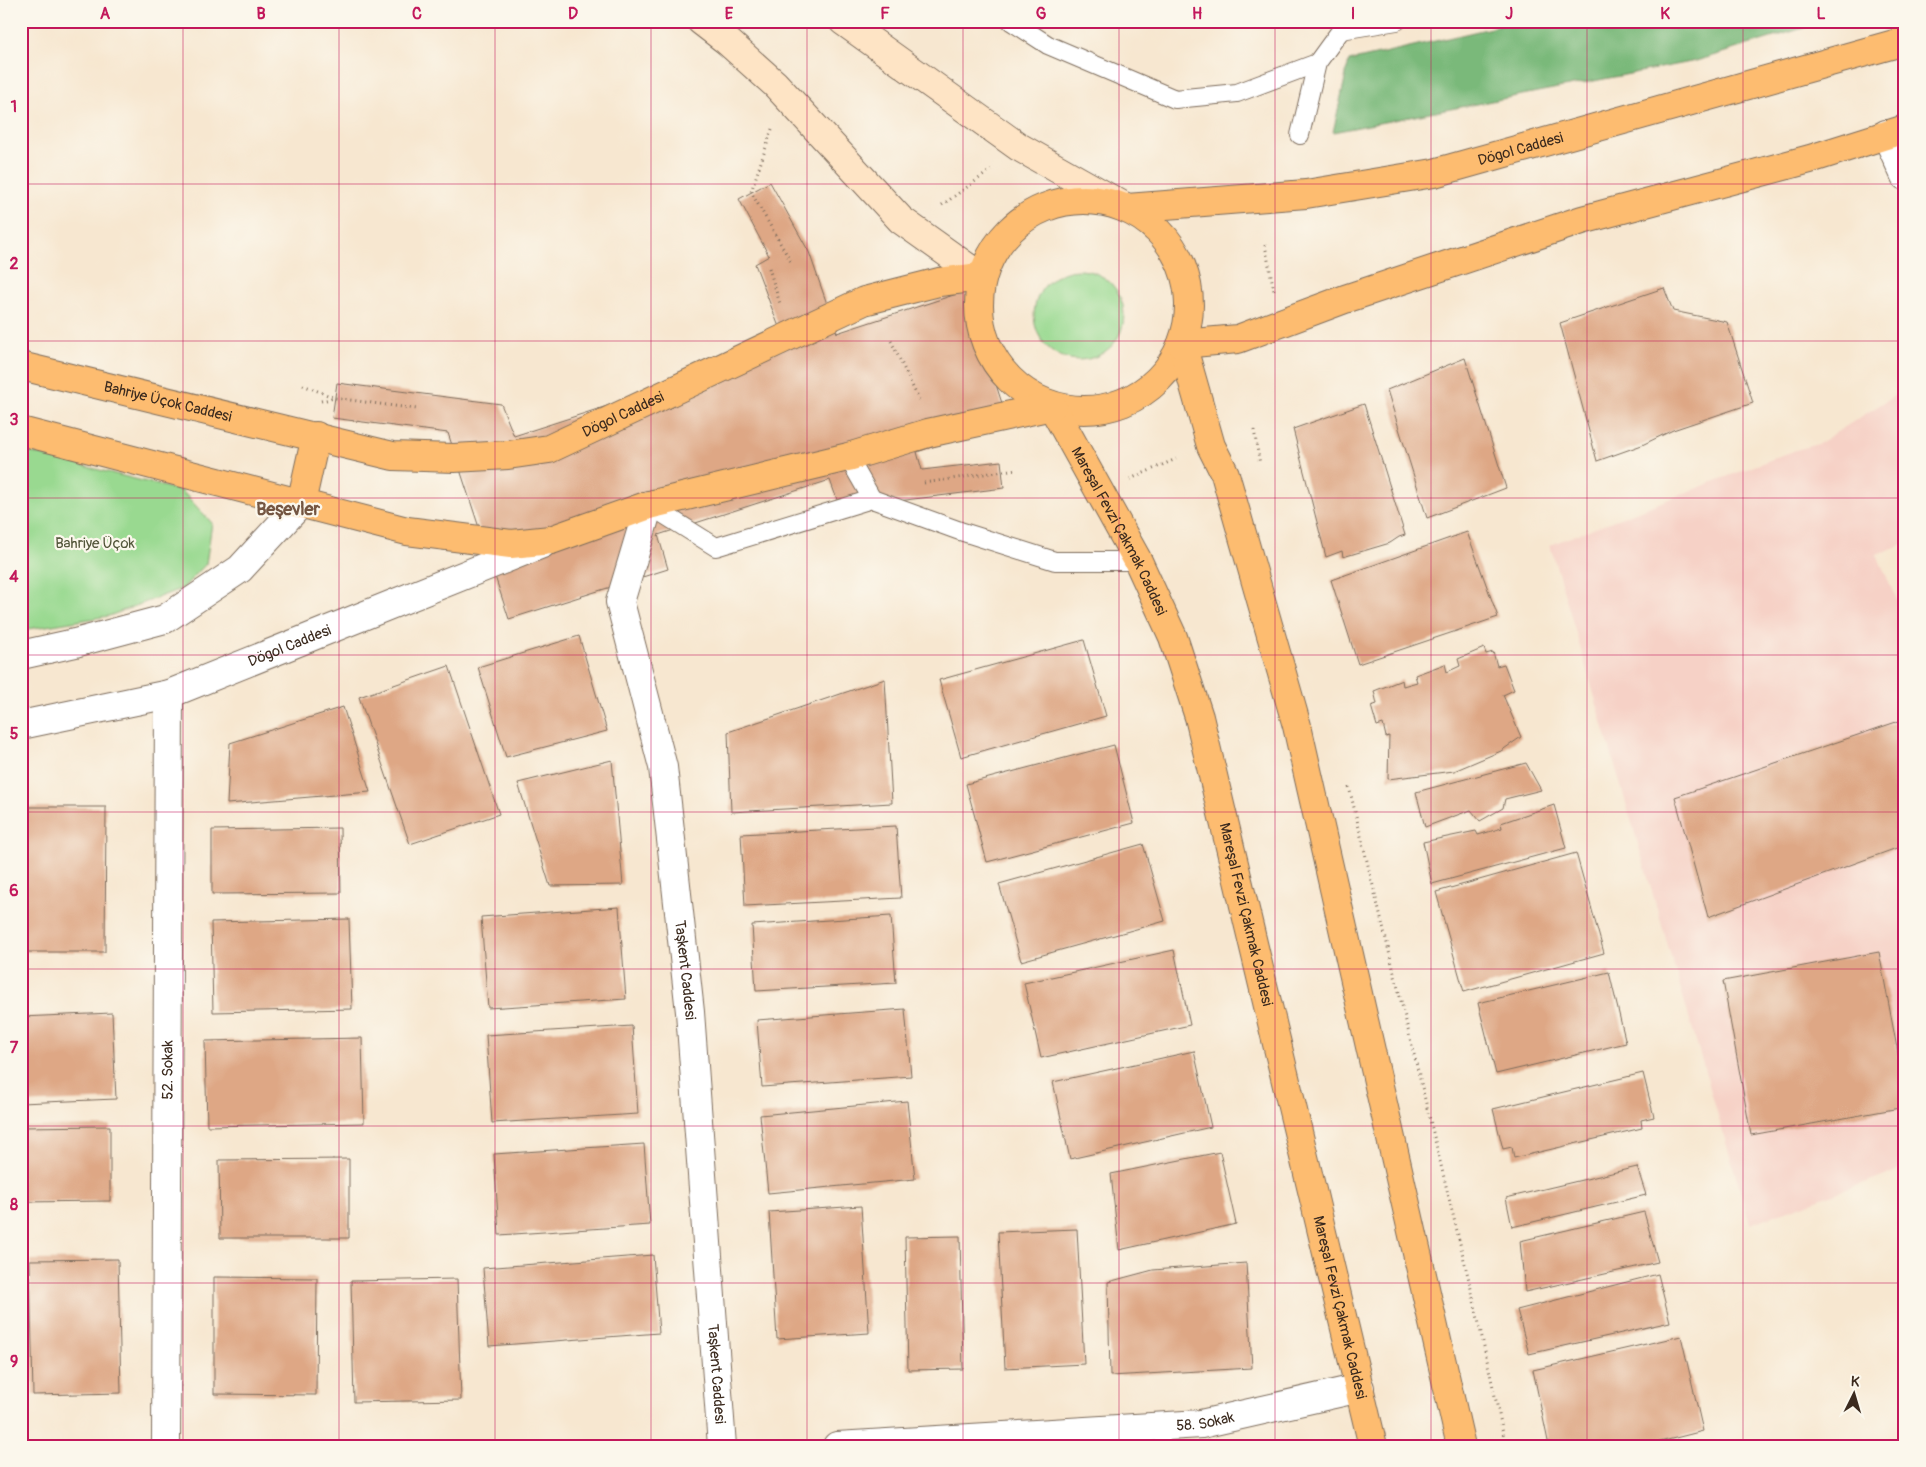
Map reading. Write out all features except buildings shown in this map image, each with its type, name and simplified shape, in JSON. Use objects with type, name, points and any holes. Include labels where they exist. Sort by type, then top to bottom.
[{"type":"main road","points":[[701,21],[727,41],[783,93],[901,220],[981,277]]},
{"type":"main road","points":[[843,21],[1019,147],[1127,208],[1157,229],[1179,258],[1190,293],[1190,328],[1182,344],[1150,388],[1120,405],[1086,411],[1052,406]]},
{"type":"main road","name":"Dögol Caddesi","points":[[1052,406],[1023,392],[1000,370],[984,342],[977,307],[981,277],[994,248],[1013,226],[1036,210],[1063,202],[1127,208],[1306,194],[1434,172],[1905,41]]},
{"type":"main road","points":[[1182,344],[1238,338],[1345,299],[1582,220],[1810,159],[1895,132]]},
{"type":"main road","name":"Dögol Caddesi","points":[[316,436],[393,456],[454,458],[508,455],[548,448],[864,301],[939,282],[981,277]]},
{"type":"main road","points":[[1182,344],[1211,446],[1225,474],[1297,726],[1461,1446]]},
{"type":"main road","name":"Bahriye Üçok Caddesi","points":[[21,366],[316,436]]},
{"type":"main road","name":"Dögol Caddesi","points":[[300,503],[407,531],[511,544],[551,540],[649,505],[848,457],[928,433],[1052,406]]},
{"type":"main road","name":"Mareşal Fevzi Çakmak Caddesi","points":[[1052,406],[1138,561],[1173,636],[1200,716],[1373,1446]]},
{"type":"main road","points":[[21,431],[241,490],[300,503],[316,436]]},
{"type":"street","points":[[1895,132],[1905,176]]},
{"type":"street","points":[[21,655],[165,619],[240,568],[300,503]]},
{"type":"street","name":"Taşkent Caddesi","points":[[649,505],[620,602],[663,767],[690,1012],[722,1446]]},
{"type":"street","name":"Dögol Caddesi","points":[[21,725],[169,694],[551,540]]},
{"type":"street","name":"52. Sokak","points":[[166,1446],[169,694]]},
{"type":"street","name":"58. Sokak","points":[[837,1446],[1202,1435],[1360,1388]]},
{"type":"lane","points":[[1011,21],[1048,45],[1175,99],[1237,93],[1318,63]]},
{"type":"lane","points":[[1300,135],[1318,63],[1346,26],[1397,21]]},
{"type":"lane","points":[[848,457],[872,499]]},
{"type":"lane","points":[[649,505],[716,547],[872,499],[1055,562],[1138,561]]},
{"type":"path","points":[[783,93],[751,192],[791,262]]},
{"type":"path","points":[[942,205],[991,170]]},
{"type":"path","points":[[1265,244],[1274,291]]},
{"type":"path","points":[[769,268],[782,312]]},
{"type":"path","points":[[892,341],[920,403]]},
{"type":"path","points":[[303,385],[335,398],[417,409]]},
{"type":"path","points":[[1128,480],[1176,459]]},
{"type":"path","points":[[924,483],[1017,470]]},
{"type":"shaded area","points":[[1905,389],[1905,543],[1877,555],[1905,618],[1905,1168],[1750,1224],[1550,545],[1796,450],[1818,444]]},
{"type":"green space","points":[[1521,21],[1826,21],[1696,61],[1333,132],[1349,61]]},
{"type":"green space","points":[[1079,270],[1096,273],[1111,283],[1121,298],[1124,315],[1121,332],[1111,347],[1096,357],[1079,360],[1062,357],[1047,347],[1037,332],[1034,315],[1037,298],[1047,283],[1062,273]]},
{"type":"green space","name":"Bahriye Üçok","points":[[21,450],[182,491],[212,523],[206,564],[183,588],[109,616],[21,630]]},
{"type":"district","name":"Beşevler","points":[[288,509]]}]
